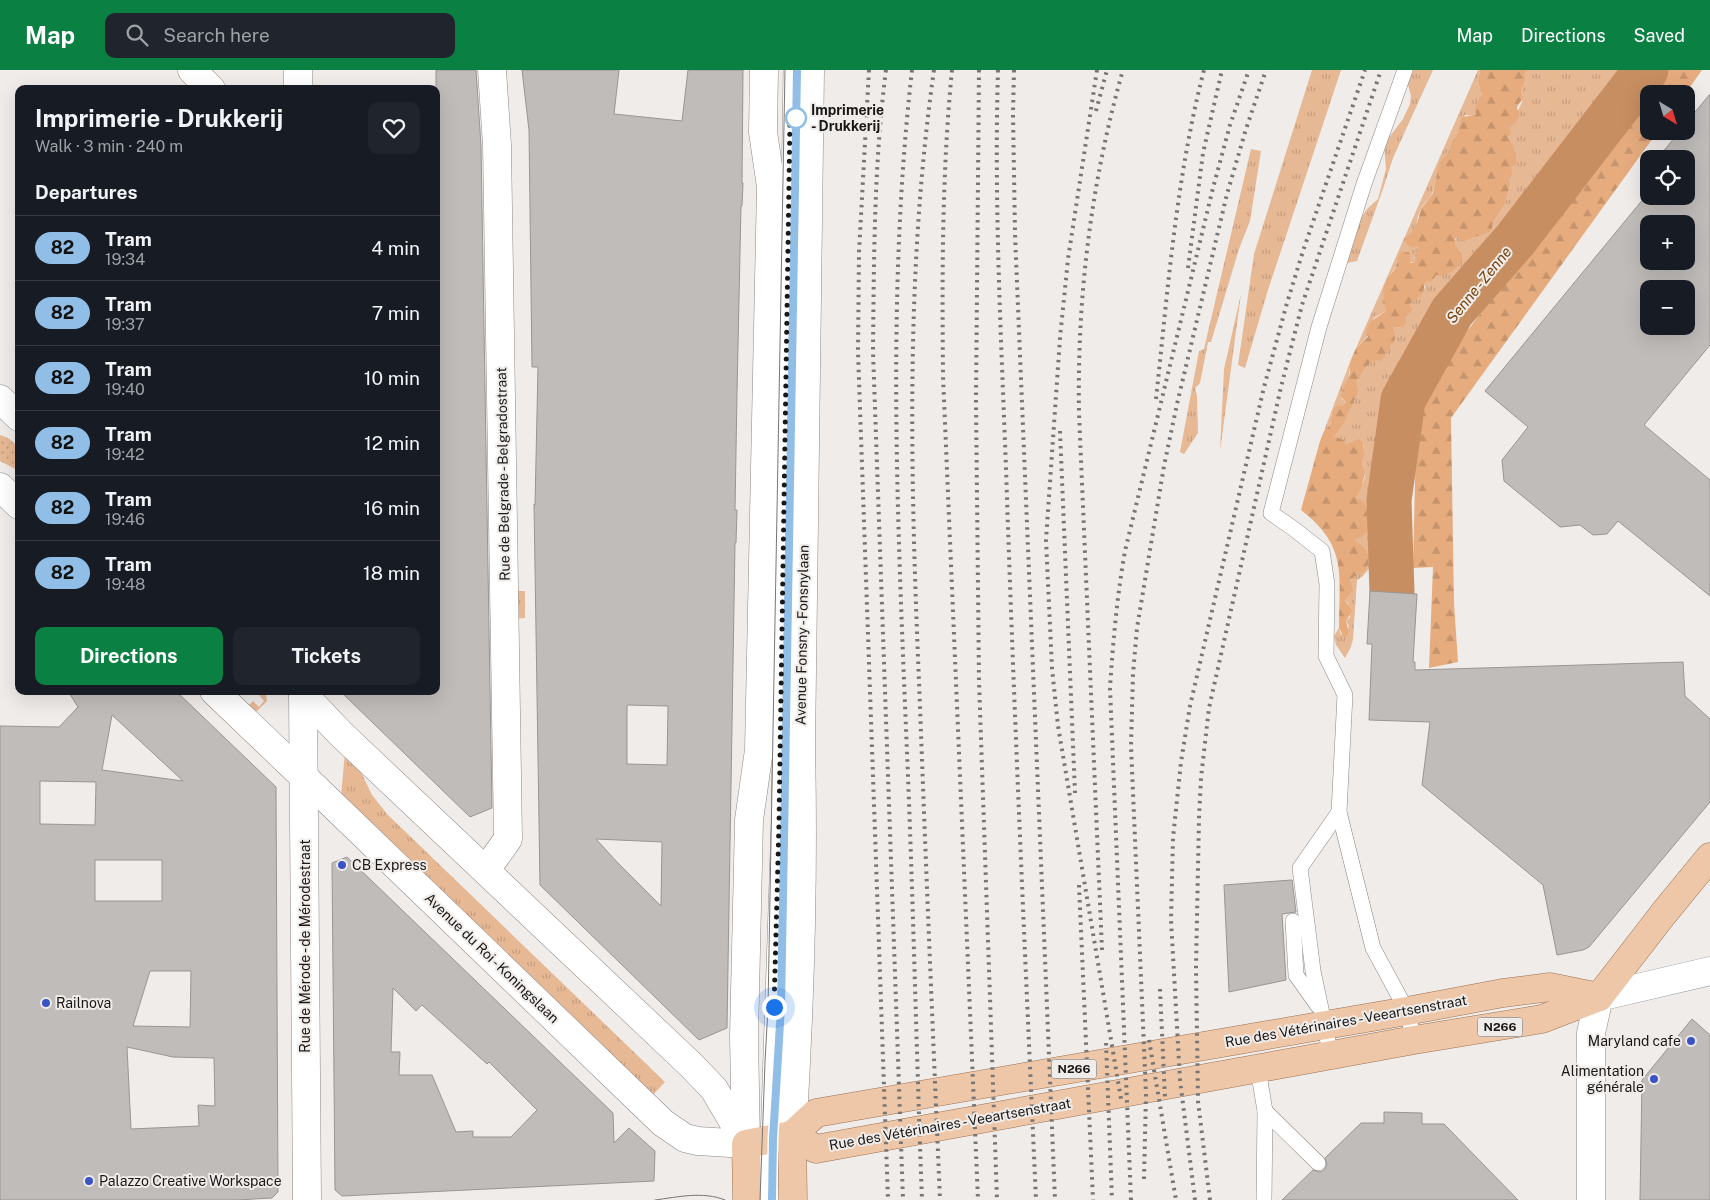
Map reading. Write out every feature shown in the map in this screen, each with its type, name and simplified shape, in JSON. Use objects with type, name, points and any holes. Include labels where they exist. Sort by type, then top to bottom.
[{"type":"main road","points":[[192,70],[207,85]]},
{"type":"main road","points":[[298,70],[298,85]]},
{"type":"main road","name":"Rue de Belgrade - Belgradostraat","points":[[486,870],[508,839],[498,145],[492,70]]},
{"type":"main road","name":"Avenue Fonsny - Fonsnylaan","points":[[764,70],[763,132],[771,187],[759,750],[749,820],[744,1010],[768,1140],[793,1200]]},
{"type":"main road","name":"Avenue Fonsny - Fonsnylaan","points":[[760,1198],[768,1140],[798,1038],[803,825],[800,748],[810,70]]},
{"type":"main road","points":[[0,399],[15,413]]},
{"type":"main road","points":[[0,487],[15,501]]},
{"type":"main road","name":"Avenue du Roi - Koningslaan","points":[[218,695],[670,1128],[685,1138],[698,1141],[768,1140]]},
{"type":"main road","name":"Rue de Mérode - de Mérodestraat","points":[[302,695],[307,1200]]},
{"type":"main road","points":[[305,695],[341,734],[768,1140]]},
{"type":"main road","points":[[1591,1200],[1591,1033],[1599,998],[1664,913],[1710,857]]},
{"type":"main road","name":"Rue des Vétérinaires - Veeartsenstraat","points":[[768,1140],[816,1149],[1414,1040],[1542,1019],[1599,998],[1710,972]]},
{"type":"main road","name":"Rue des Vétérinaires - Veeartsenstraat","points":[[768,1140],[816,1113],[1323,1018],[1407,1011],[1503,993],[1550,987],[1599,998]]},
{"type":"lane","name":"Avenue Fonsny - Fonsnylaan","points":[[768,1140],[779,822],[791,70]]},
{"type":"lane","points":[[1405,70],[1364,184],[1319,327],[1271,513],[1322,551],[1327,584],[1326,656],[1345,695],[1339,812],[1373,948],[1407,1011],[1414,1040]]},
{"type":"lane","points":[[1331,1056],[1313,971],[1300,868],[1339,812]]},
{"type":"lane","points":[[1293,921],[1296,975],[1323,1018]]},
{"type":"lane","points":[[1258,1069],[1265,1111],[1264,1200]]},
{"type":"lane","points":[[1265,1111],[1318,1163]]},
{"type":"green space","points":[[1312,70],[1341,70],[1268,290],[1245,368],[1238,365],[1254,254]]},
{"type":"green space","points":[[1411,70],[1433,70],[1393,158],[1357,261],[1347,263],[1361,218],[1367,209],[1378,199],[1386,169],[1384,144],[1403,119],[1410,104],[1411,96],[1407,81]]},
{"type":"green space","points":[[1478,70],[1480,70],[1478,81],[1482,95],[1476,116],[1465,115],[1453,143],[1451,153],[1440,165],[1432,193],[1420,212],[1417,221],[1417,231],[1418,246],[1420,246],[1414,258],[1414,263],[1397,260],[1396,266],[1389,276],[1386,311],[1374,318],[1368,336],[1356,348]]},
{"type":"green space","points":[[1480,70],[1526,70],[1521,93],[1522,99],[1517,108],[1519,112],[1518,118],[1510,127],[1511,134],[1508,137],[1515,151],[1516,165],[1511,167],[1512,176],[1508,177],[1511,183],[1505,204],[1493,223],[1492,229],[1489,232],[1463,241],[1457,237],[1455,239],[1455,245],[1462,255],[1462,261],[1450,272],[1440,276],[1436,275],[1433,280],[1425,283],[1423,293],[1410,304],[1413,309],[1406,318],[1406,323],[1402,327],[1393,328],[1395,338],[1393,344],[1390,345],[1390,349],[1385,353],[1385,357],[1381,361],[1376,360],[1368,365],[1356,382],[1357,394],[1342,426],[1334,436],[1343,440],[1346,444],[1358,439],[1363,442],[1364,453],[1362,463],[1365,473],[1361,489],[1356,498],[1365,504],[1370,522],[1366,533],[1354,540],[1366,550],[1368,562],[1365,570],[1350,580],[1353,590],[1345,600],[1352,611],[1346,621],[1349,633],[1345,637],[1339,628],[1339,576],[1338,562],[1334,549],[1327,536],[1316,523],[1301,510],[1320,441],[1324,431],[1331,424],[1334,408],[1346,402],[1340,396],[1350,373],[1350,362],[1356,348],[1368,337],[1366,331],[1370,322],[1386,311],[1384,288],[1386,280],[1395,269],[1398,256],[1402,251],[1410,253],[1410,263],[1414,263],[1415,254],[1419,246],[1411,247],[1405,239],[1416,227],[1421,209],[1433,193],[1439,164],[1450,153],[1451,144],[1458,133],[1462,117],[1476,115],[1476,104],[1482,95],[1478,81]]},
{"type":"green space","points":[[1526,70],[1625,70],[1524,211],[1499,228],[1403,361],[1393,382],[1385,403],[1380,428],[1373,564],[1357,580],[1353,639],[1345,658],[1336,645],[1334,636],[1339,628],[1341,635],[1349,627],[1346,621],[1350,617],[1348,603],[1345,600],[1350,580],[1366,550],[1353,540],[1356,498],[1365,474],[1362,463],[1364,445],[1353,441],[1346,444],[1334,436],[1356,382],[1368,365],[1384,353],[1390,345],[1393,328],[1402,327],[1412,307],[1410,304],[1425,288],[1425,283],[1434,278],[1453,248],[1457,237],[1492,229],[1493,223],[1505,204],[1511,183],[1508,177],[1515,152],[1508,137],[1510,127],[1522,102],[1521,93]]},
{"type":"green space","points":[[1663,70],[1702,70],[1691,85],[1652,85]]},
{"type":"green space","points":[[1640,101],[1640,140],[1652,140],[1644,150],[1640,150],[1640,156],[1451,418],[1454,604],[1458,662],[1429,668],[1433,567],[1413,568],[1416,440],[1418,427],[1430,391],[1456,346]]},
{"type":"green space","points":[[1251,149],[1261,151],[1250,221],[1239,249],[1211,342],[1208,342],[1200,383],[1195,388],[1198,433],[1184,454],[1180,452],[1199,351],[1204,349]]},
{"type":"green space","points":[[1241,294],[1220,451],[1224,369]]},
{"type":"green space","points":[[1350,362],[1341,398],[1346,402],[1341,406],[1336,406],[1331,415],[1331,424],[1324,431]]},
{"type":"green space","points":[[0,435],[15,444],[15,469],[0,461]]},
{"type":"green space","points":[[511,591],[525,591],[525,618],[511,619]]},
{"type":"green space","points":[[259,695],[266,695],[267,701],[256,712],[249,705],[253,701],[259,707],[264,701]]},
{"type":"green space","points":[[345,752],[357,764],[372,795],[388,815],[665,1082],[652,1096],[341,796]]},
{"type":"building","points":[[436,70],[476,70],[481,146],[492,808],[470,817],[344,695],[440,695],[440,85],[436,85]]},
{"type":"building","points":[[522,70],[619,70],[614,114],[682,121],[688,70],[743,70],[743,183],[737,393],[735,510],[737,510],[727,1028],[699,1040],[540,885],[534,504],[538,367],[532,367],[529,130]],"holes":[[[627,705],[668,706],[667,765],[627,764]],[[596,839],[662,842],[661,906],[616,861]]]},
{"type":"building","points":[[1710,94],[1710,345],[1644,425],[1710,480],[1710,596],[1618,521],[1607,534],[1593,535],[1580,525],[1560,527],[1504,481],[1502,460],[1528,427],[1485,391],[1640,203],[1640,205],[1695,205],[1695,150],[1664,150],[1673,140],[1695,140],[1695,112]]},
{"type":"building","points":[[1370,591],[1417,594],[1413,662],[1415,662],[1415,670],[1683,662],[1685,696],[1710,719],[1710,802],[1589,947],[1557,955],[1543,885],[1422,785],[1430,722],[1369,720],[1372,644],[1367,644]]},
{"type":"building","points":[[70,695],[180,695],[276,787],[278,1192],[272,1198],[237,1200],[0,1200],[0,726],[59,727],[78,707]],"holes":[[[112,715],[183,781],[102,770]],[[40,781],[96,782],[95,825],[40,824]],[[95,860],[162,860],[162,901],[95,901]],[[150,971],[191,971],[190,1027],[133,1026]],[[127,1047],[173,1057],[214,1058],[215,1106],[198,1105],[199,1126],[131,1129]]]},
{"type":"building","points":[[347,857],[613,1113],[614,1143],[629,1128],[655,1151],[654,1181],[342,1196],[335,1190],[332,863]],"holes":[[[393,988],[416,1011],[422,1005],[487,1064],[489,1062],[537,1110],[511,1137],[473,1137],[473,1131],[456,1132],[432,1075],[399,1075],[400,1052],[391,1052]]]},
{"type":"building","points":[[1292,880],[1296,912],[1282,914],[1286,980],[1229,992],[1224,885]]},
{"type":"building","points":[[1692,1019],[1710,1035],[1710,1200],[1640,1200],[1642,1080]]},
{"type":"building","points":[[1384,1112],[1422,1113],[1422,1124],[1444,1124],[1518,1200],[1282,1200],[1313,1170],[1320,1172],[1324,1170],[1327,1165],[1325,1158],[1361,1123],[1384,1123]]},
{"type":"waterway","name":"Senne - Zenne","points":[[1392,592],[1389,500],[1403,400],[1452,312],[1515,240],[1646,70]]},
{"type":"tram line","points":[[760,1200],[768,1007],[785,70]]},
{"type":"tram line","points":[[772,1200],[781,1001],[797,70]]},
{"type":"tram line","name":"82","points":[[772,1200],[773,1139],[781,1007],[797,70]]},
{"type":"tram line","points":[[655,1200],[699,1195],[725,1200]]},
{"type":"railway","points":[[869,70],[859,252],[858,352],[888,1200]]},
{"type":"railway","points":[[886,70],[877,175],[873,351],[903,1200]]},
{"type":"railway","points":[[912,70],[899,234],[896,399],[897,482],[922,1200]]},
{"type":"railway","points":[[934,70],[924,149],[918,229],[912,388],[914,547],[940,1200]]},
{"type":"railway","points":[[952,70],[944,185],[943,376],[978,1200]]},
{"type":"railway","points":[[979,70],[976,401],[979,681],[997,1200]]},
{"type":"railway","points":[[998,70],[997,219],[1000,319],[1036,1200]]},
{"type":"railway","points":[[1014,70],[1015,234],[1055,1200]]},
{"type":"railway","points":[[1097,70],[1068,259],[1060,338],[1046,540],[1052,668],[1058,726],[1121,1099]]},
{"type":"railway","points":[[1096,111],[1107,70]]},
{"type":"railway","points":[[1102,950],[1079,413],[1079,370],[1084,283],[1094,197],[1102,155],[1123,70]]},
{"type":"railway","points":[[1156,399],[1174,234],[1186,152],[1204,70]]},
{"type":"railway","points":[[1188,268],[1203,153],[1222,70]]},
{"type":"railway","points":[[1131,1200],[1110,688],[1116,619],[1125,551],[1213,188],[1230,125],[1249,70]]},
{"type":"railway","points":[[1144,1179],[1146,1094],[1131,746],[1133,674],[1137,628],[1164,466],[1177,404],[1227,194],[1266,70]]},
{"type":"railway","points":[[1195,1200],[1180,1080],[1171,920],[1173,838],[1181,762],[1190,706],[1264,387],[1303,251],[1365,70]]},
{"type":"railway","points":[[1210,1200],[1198,1101],[1196,967],[1201,778],[1209,708],[1281,387],[1302,305],[1381,70]]},
{"type":"railway","points":[[1060,431],[1075,793]]},
{"type":"railway","points":[[1079,885],[1093,1200]]},
{"type":"railway","points":[[1160,989],[1165,1098]]},
{"type":"railway","points":[[1149,1040],[1176,1200]]},
{"type":"railway","points":[[1106,1043],[1112,1200]]},
{"type":"place","name":"Imprimerie - Drukkerij","points":[[796,118]]},
{"type":"place","name":"CB Express","points":[[342,865]]},
{"type":"place","name":"Railnova","points":[[46,1003]]},
{"type":"place","name":"Maryland cafe","points":[[1691,1041]]},
{"type":"place","name":"Alimentation générale","points":[[1654,1079]]},
{"type":"place","name":"Palazzo Creative Workspace","points":[[89,1181]]},
{"type":"route","points":[[774,1007],[779,822],[790,118],[796,118]]}]
